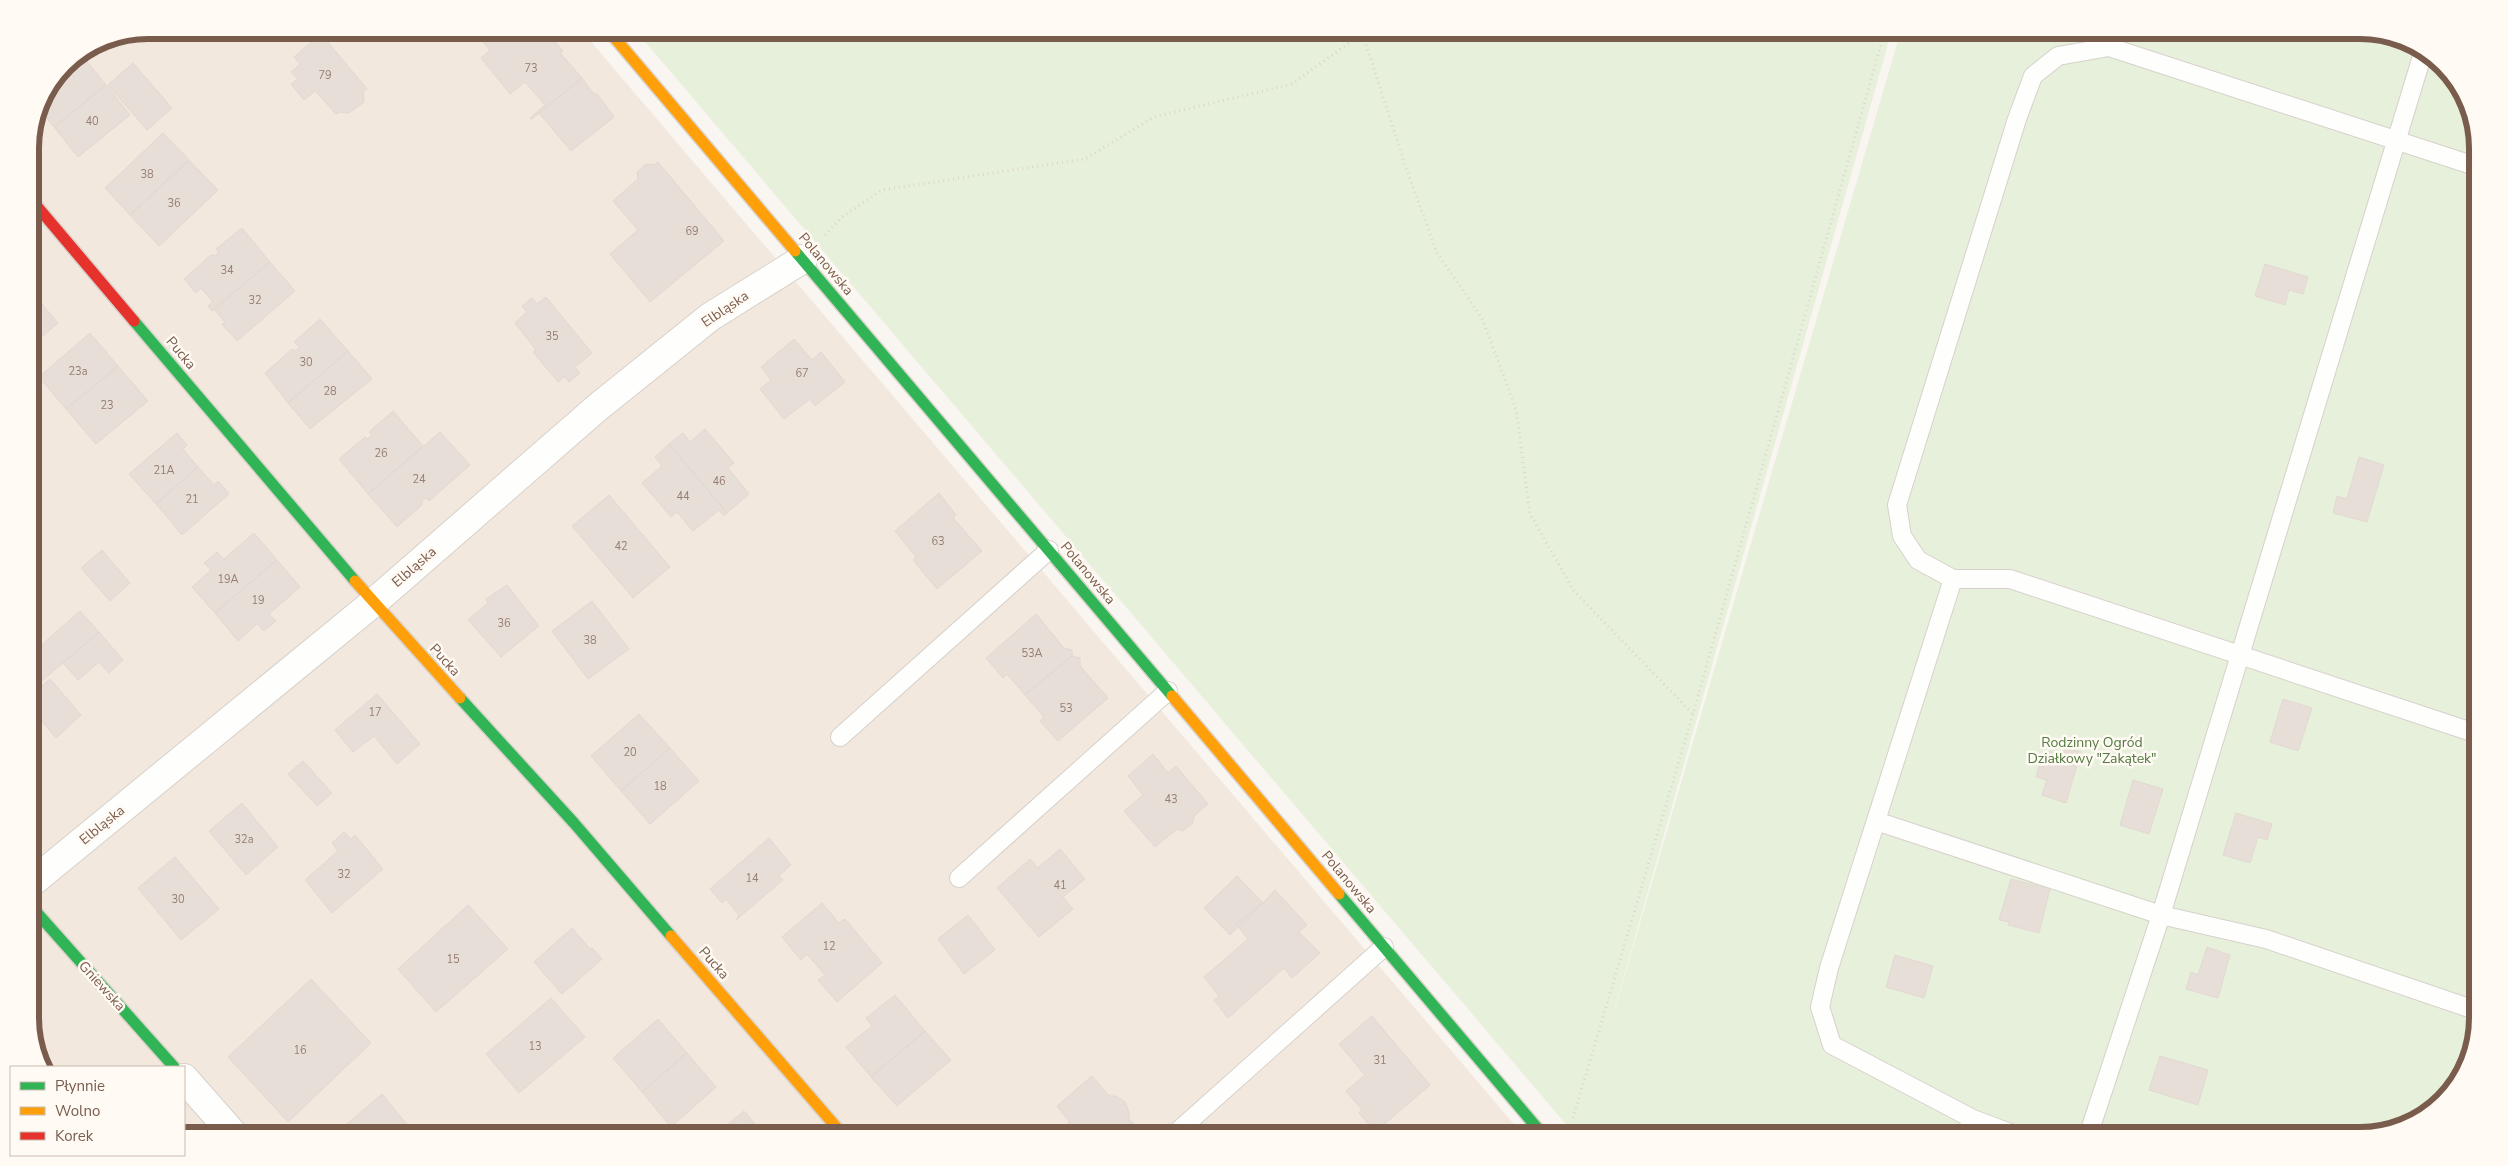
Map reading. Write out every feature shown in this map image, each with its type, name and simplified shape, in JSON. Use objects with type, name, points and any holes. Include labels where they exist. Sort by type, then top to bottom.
[{"type":"street","name":"Polanowska","points":[[616,39],[1536,1127]]},
{"type":"street","name":"Pucka","points":[[39,209],[373,603],[574,823],[836,1127]]},
{"type":"street","name":"Elbląska","points":[[39,877],[373,603],[598,407],[710,317],[803,259]]},
{"type":"street","name":"Gniewska","points":[[39,915],[173,1066]]},
{"type":"street","points":[[185,1079],[227,1127]]},
{"type":"lane","points":[[2109,48],[2112,39]]},
{"type":"lane","points":[[2469,164],[2109,48],[2058,56],[2033,76],[2017,119],[1898,505],[1902,536],[1918,560],[1953,579],[2010,579],[2469,731]]},
{"type":"lane","points":[[2091,1127],[2161,915],[2422,58]]},
{"type":"lane","points":[[840,737],[1049,550]]},
{"type":"lane","points":[[1953,579],[1829,968],[1820,1007],[1832,1045],[1973,1119],[1994,1127]]},
{"type":"lane","points":[[959,878],[1168,691]]},
{"type":"lane","points":[[1876,821],[2161,915],[2266,939],[2469,1008]]},
{"type":"lane","points":[[1183,1127],[1384,947]]},
{"type":"lane","points":[[1969,1127],[1973,1119]]},
{"type":"path","points":[[803,259],[842,217],[882,190],[1085,159],[1154,117],[1292,84],[1357,39]]},
{"type":"path","points":[[1364,39],[1405,165],[1437,253],[1482,318],[1516,409],[1530,514],[1574,591],[1693,714]]},
{"type":"path","points":[[1570,1127],[1693,714],[1882,39]]},
{"type":"shaded area","points":[[140,39],[589,39],[1516,1127],[185,1127],[185,1066],[50,1066],[41,1040],[39,1026],[39,140],[42,119],[53,93],[81,61],[93,53],[119,42]]},
{"type":"green space","name":"Rodzinny Ogród Działkowy \"Zakątek\"","points":[[643,39],[1889,39],[1605,1043],[1898,39],[2368,39],[2382,41],[2409,50],[2421,57],[2442,76],[2458,99],[2467,126],[2469,140],[2469,1018],[2466,1047],[2455,1073],[2447,1085],[2421,1109],[2409,1116],[2382,1125],[2360,1127],[1568,1127]]},
{"type":"building","points":[[315,39],[325,39],[367,89],[363,92],[364,102],[349,113],[339,112],[336,114],[315,91],[304,100],[291,84],[298,79],[291,72],[300,64],[294,57]]},
{"type":"building","points":[[480,39],[553,39],[563,51],[560,53],[582,78],[532,119],[530,118],[545,105],[525,82],[510,94],[481,58],[490,50]]},
{"type":"building","points":[[85,59],[106,85],[54,127],[44,115],[47,106],[57,87]]},
{"type":"building","points":[[133,63],[172,108],[147,130],[108,85]]},
{"type":"building","points":[[582,78],[593,93],[598,95],[614,117],[571,151],[539,113]]},
{"type":"building","points":[[106,85],[130,115],[78,157],[54,127]]},
{"type":"building","points":[[163,133],[189,160],[130,215],[105,188]]},
{"type":"building","points":[[189,160],[218,190],[159,246],[130,215]]},
{"type":"building","points":[[658,162],[724,241],[650,302],[610,254],[638,230],[613,201],[638,179],[637,172],[646,164],[654,165]]},
{"type":"building","points":[[242,228],[270,262],[212,311],[208,306],[213,302],[201,288],[196,293],[184,279],[212,254],[214,256],[219,253],[216,249]]},
{"type":"building","points":[[270,262],[295,291],[237,341],[222,324],[225,322],[214,309]]},
{"type":"building","points":[[2265,264],[2308,277],[2303,294],[2289,290],[2285,305],[2255,296]]},
{"type":"building","points":[[546,297],[592,353],[575,367],[580,373],[569,382],[565,376],[558,382],[533,352],[536,350],[515,323],[527,312],[522,306],[532,298],[537,304]]},
{"type":"building","points":[[39,301],[58,323],[39,339]]},
{"type":"building","points":[[320,319],[348,351],[288,403],[265,373],[292,349],[294,351],[300,348],[294,342]]},
{"type":"building","points":[[90,333],[118,366],[66,409],[39,377]]},
{"type":"building","points":[[794,339],[812,360],[821,352],[845,382],[815,406],[810,399],[784,419],[760,389],[771,380],[761,367]]},
{"type":"building","points":[[348,351],[372,379],[310,429],[288,403]]},
{"type":"building","points":[[118,366],[148,401],[96,444],[66,409]]},
{"type":"building","points":[[393,411],[423,446],[368,494],[339,459],[365,437],[367,439],[372,435],[369,432]]},
{"type":"building","points":[[705,429],[734,463],[728,468],[749,494],[727,513],[669,444],[683,433],[690,442]]},
{"type":"building","points":[[440,432],[470,465],[429,501],[426,498],[421,502],[423,504],[397,527],[368,494]]},
{"type":"building","points":[[177,433],[187,445],[183,449],[198,467],[156,504],[129,474]]},
{"type":"building","points":[[669,444],[727,513],[724,516],[719,510],[693,531],[677,512],[671,517],[642,483],[662,466],[655,457]]},
{"type":"building","points":[[2359,457],[2384,465],[2367,522],[2333,513],[2337,496],[2347,499]]},
{"type":"building","points":[[198,467],[214,485],[218,481],[229,494],[182,535],[156,504]]},
{"type":"building","points":[[939,493],[956,515],[953,518],[982,551],[937,589],[913,560],[916,557],[895,531]]},
{"type":"building","points":[[609,495],[670,567],[633,598],[572,526]]},
{"type":"building","points":[[254,533],[277,560],[215,613],[192,587],[211,570],[204,563],[217,552],[224,559]]},
{"type":"building","points":[[102,550],[130,583],[110,601],[81,568]]},
{"type":"building","points":[[277,560],[300,587],[269,614],[276,621],[264,631],[257,624],[238,641],[215,613]]},
{"type":"building","points":[[507,585],[539,626],[501,657],[468,620],[488,603],[486,599]]},
{"type":"building","points":[[592,601],[629,649],[588,679],[552,631]]},
{"type":"building","points":[[80,611],[99,632],[39,683],[39,647]]},
{"type":"building","points":[[1036,614],[1064,648],[1072,650],[1072,656],[1025,695],[1007,674],[1003,678],[986,658]]},
{"type":"building","points":[[99,632],[123,660],[109,673],[99,662],[78,680],[63,663]]},
{"type":"building","points":[[1072,656],[1080,658],[1080,666],[1108,698],[1058,741],[1040,721],[1044,717],[1025,695]]},
{"type":"building","points":[[50,679],[81,715],[56,738],[39,718],[39,688]]},
{"type":"building","points":[[377,694],[420,744],[397,764],[374,736],[353,752],[335,730]]},
{"type":"building","points":[[2283,699],[2312,708],[2298,751],[2270,742]]},
{"type":"building","points":[[639,714],[670,748],[621,791],[591,756]]},
{"type":"building","points":[[2065,747],[2081,752],[2066,803],[2042,795],[2047,780],[2036,777],[2039,766],[2044,767],[2049,751],[2063,755]]},
{"type":"building","points":[[670,748],[699,781],[650,824],[621,791]]},
{"type":"building","points":[[1153,754],[1168,773],[1176,766],[1208,804],[1194,816],[1193,823],[1182,831],[1177,829],[1155,847],[1124,811],[1143,795],[1128,776]]},
{"type":"building","points":[[303,761],[332,793],[317,806],[288,774]]},
{"type":"building","points":[[2133,780],[2163,789],[2149,834],[2120,825]]},
{"type":"building","points":[[242,803],[278,847],[246,875],[209,831]]},
{"type":"building","points":[[2236,813],[2272,824],[2267,840],[2258,837],[2250,863],[2223,855]]},
{"type":"building","points":[[344,832],[351,839],[355,835],[383,869],[332,913],[305,880],[338,851],[332,843]]},
{"type":"building","points":[[769,838],[791,865],[779,876],[783,880],[736,920],[739,915],[726,899],[722,903],[710,889]]},
{"type":"building","points":[[1060,849],[1085,879],[1063,897],[1073,909],[1039,937],[997,888],[1030,859],[1038,868]]},
{"type":"building","points":[[175,857],[219,909],[181,940],[138,888]]},
{"type":"building","points":[[1237,876],[1263,903],[1230,935],[1204,908]]},
{"type":"building","points":[[2011,879],[2050,889],[2039,933],[2008,925],[2009,922],[1999,920]]},
{"type":"building","points":[[1275,890],[1307,925],[1299,932],[1320,953],[1292,978],[1284,968],[1228,1018],[1214,1000],[1219,996],[1204,977],[1248,939],[1236,924],[1263,903]]},
{"type":"building","points":[[822,903],[839,923],[845,919],[882,963],[837,1002],[818,980],[825,975],[807,954],[801,960],[782,937]]},
{"type":"building","points":[[468,905],[508,949],[436,1012],[398,969]]},
{"type":"building","points":[[968,915],[995,950],[964,974],[938,939]]},
{"type":"building","points":[[572,928],[590,949],[592,948],[602,959],[562,994],[534,962]]},
{"type":"building","points":[[2207,947],[2230,955],[2218,998],[2186,989],[2191,972],[2198,975]]},
{"type":"building","points":[[1895,955],[1933,966],[1924,998],[1886,987]]},
{"type":"building","points":[[311,979],[371,1043],[288,1122],[228,1057]]},
{"type":"building","points":[[895,995],[925,1031],[871,1077],[846,1047],[872,1026],[866,1018]]},
{"type":"building","points":[[551,998],[585,1037],[519,1093],[486,1054]]},
{"type":"building","points":[[1372,1016],[1430,1085],[1381,1127],[1371,1127],[1359,1113],[1362,1110],[1346,1091],[1365,1075],[1339,1044]]},
{"type":"building","points":[[658,1019],[687,1053],[642,1092],[613,1058]]},
{"type":"building","points":[[925,1031],[951,1060],[897,1106],[871,1077]]},
{"type":"building","points":[[687,1053],[716,1087],[671,1127],[642,1092]]},
{"type":"building","points":[[2160,1056],[2208,1070],[2198,1105],[2149,1090]]},
{"type":"building","points":[[1092,1076],[1109,1096],[1116,1096],[1125,1102],[1129,1112],[1129,1119],[1136,1127],[1068,1127],[1069,1121],[1057,1106]]},
{"type":"building","points":[[382,1094],[409,1127],[344,1127]]},
{"type":"building","points":[[744,1111],[757,1127],[725,1127]]},
{"type":"traffic: fast","points":[[795,251],[1172,696]]},
{"type":"traffic: fast","points":[[134,321],[355,581]]},
{"type":"traffic: fast","points":[[460,698],[574,823],[671,936]]},
{"type":"traffic: fast","points":[[1339,894],[1536,1127]]},
{"type":"traffic: fast","points":[[39,915],[173,1066]]},
{"type":"traffic: slow","points":[[616,39],[795,251]]},
{"type":"traffic: slow","points":[[355,581],[460,698]]},
{"type":"traffic: slow","points":[[1172,696],[1339,894]]},
{"type":"traffic: slow","points":[[671,936],[836,1127]]},
{"type":"traffic: jam","points":[[39,209],[134,321]]}]
